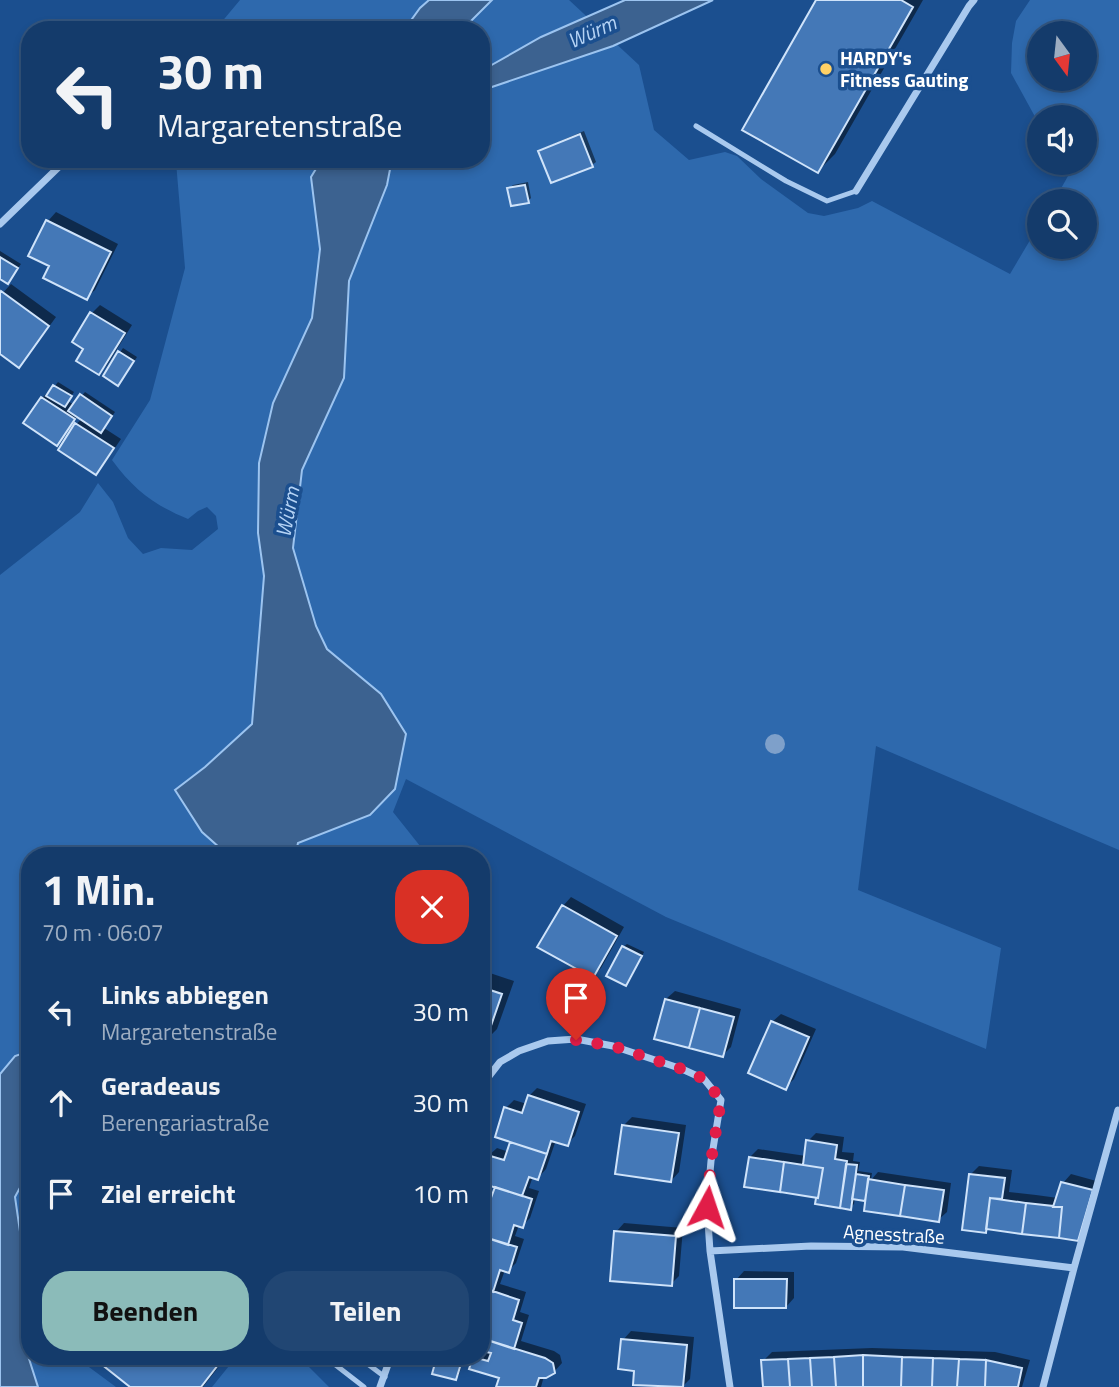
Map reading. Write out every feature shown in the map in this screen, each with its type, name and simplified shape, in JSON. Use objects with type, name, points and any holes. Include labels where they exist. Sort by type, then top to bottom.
[{"type":"street","points":[[856,191],[974,0]]},
{"type":"street","points":[[0,225],[58,168]]},
{"type":"street","points":[[490,1075],[500,1062],[519,1051],[548,1041],[576,1040],[613,1046],[682,1069],[704,1079],[721,1100],[707,1207],[710,1251],[730,1387]]},
{"type":"street","points":[[1043,1387],[1118,1110]]},
{"type":"street","name":"Agnesstraße","points":[[710,1251],[811,1246],[903,1247],[1074,1268]]},
{"type":"street","points":[[380,1387],[388,1365]]},
{"type":"lane","points":[[696,126],[786,181],[827,201],[856,191]]},
{"type":"lane","points":[[336,1365],[364,1387]]},
{"type":"lane","points":[[369,1365],[385,1377]]},
{"type":"shaded area","points":[[240,0],[569,0],[639,65],[654,130],[689,160],[725,152],[737,156],[761,179],[808,213],[824,216],[858,208],[872,201],[1010,274],[1027,245],[1027,259],[1097,259],[1097,189],[1061,189],[1067,175],[1097,175],[1097,105],[1029,105],[1011,73],[1016,21],[1030,0],[1119,0],[1119,850],[876,746],[858,890],[1001,948],[986,1049],[666,917],[406,779],[393,812],[421,847],[21,847],[21,1365],[86,1365],[116,1387],[0,1387],[0,575],[80,512],[98,483],[113,502],[128,538],[143,554],[161,548],[192,550],[218,529],[216,516],[207,507],[188,519],[176,514],[137,488],[112,460],[150,400],[185,268],[177,168],[490,168],[490,21],[222,21]]},
{"type":"shaded area","points":[[230,1365],[307,1365],[329,1387],[212,1387]]},
{"type":"water","points":[[429,0],[492,0],[471,21],[411,21]]},
{"type":"water","name":"Würm","points":[[625,0],[713,0],[613,46],[490,88],[490,66],[541,37]]},
{"type":"water","name":"Würm","points":[[316,168],[390,168],[387,185],[349,281],[344,378],[302,470],[293,548],[316,626],[327,649],[381,694],[406,734],[395,789],[370,815],[298,843],[297,847],[219,847],[202,832],[175,790],[252,724],[264,576],[258,533],[259,463],[273,403],[312,318],[320,249],[311,177]]},
{"type":"water","points":[[21,1054],[21,1186],[15,1197],[21,1238],[21,1365],[31,1365],[38,1387],[0,1387],[0,1074],[15,1056]]},
{"type":"building","points":[[816,0],[901,0],[913,7],[818,173],[742,130]]},
{"type":"building","points":[[580,134],[593,167],[551,183],[538,151]]},
{"type":"building","points":[[525,185],[529,203],[511,206],[507,188]]},
{"type":"building","points":[[46,220],[111,252],[87,300],[43,278],[49,266],[28,256]]},
{"type":"building","points":[[0,257],[18,268],[8,284],[0,279]]},
{"type":"building","points":[[1,291],[49,326],[19,368],[0,354]]},
{"type":"building","points":[[90,312],[125,333],[99,375],[76,361],[83,349],[72,342]]},
{"type":"building","points":[[118,351],[134,361],[118,386],[103,376]]},
{"type":"building","points":[[53,385],[72,396],[65,407],[46,396]]},
{"type":"building","points":[[80,394],[112,416],[101,433],[68,411]]},
{"type":"building","points":[[41,397],[75,419],[57,446],[23,423]]},
{"type":"building","points":[[75,423],[114,448],[96,475],[58,450]]},
{"type":"building","points":[[562,905],[617,936],[593,978],[537,947]]},
{"type":"building","points":[[622,946],[642,956],[626,986],[606,976]]},
{"type":"building","points":[[490,990],[502,994],[490,1029]]},
{"type":"building","points":[[665,999],[700,1008],[689,1048],[654,1039]]},
{"type":"building","points":[[700,1008],[734,1017],[723,1057],[689,1048]]},
{"type":"building","points":[[771,1021],[809,1037],[786,1090],[748,1073]]},
{"type":"building","points":[[528,1095],[579,1112],[568,1146],[551,1141],[547,1154],[495,1137],[504,1107],[522,1113]]},
{"type":"building","points":[[622,1125],[679,1133],[671,1182],[615,1174]]},
{"type":"building","points":[[806,1140],[837,1145],[835,1159],[847,1161],[840,1208],[815,1204],[823,1168],[803,1165]]},
{"type":"building","points":[[510,1142],[547,1154],[538,1180],[529,1177],[522,1196],[490,1186],[490,1156],[504,1160]]},
{"type":"building","points":[[749,1157],[784,1162],[780,1192],[744,1187]]},
{"type":"building","points":[[784,1162],[823,1168],[818,1198],[780,1192]]},
{"type":"building","points":[[846,1164],[857,1165],[851,1210],[840,1208]]},
{"type":"building","points":[[856,1174],[869,1176],[865,1201],[852,1199]]},
{"type":"building","points":[[969,1174],[1005,1178],[1002,1199],[990,1198],[986,1233],[962,1230]]},
{"type":"building","points":[[868,1179],[905,1185],[900,1216],[864,1211]]},
{"type":"building","points":[[1061,1182],[1093,1190],[1078,1241],[1059,1238],[1062,1207],[1053,1207]]},
{"type":"building","points":[[905,1185],[944,1190],[939,1222],[900,1216]]},
{"type":"building","points":[[495,1187],[532,1199],[523,1228],[514,1225],[508,1245],[490,1239],[490,1201]]},
{"type":"building","points":[[990,1198],[1026,1203],[1022,1234],[986,1229]]},
{"type":"building","points":[[1026,1203],[1062,1207],[1059,1238],[1022,1234]]},
{"type":"building","points":[[614,1231],[676,1236],[672,1286],[610,1281]]},
{"type":"building","points":[[490,1239],[517,1247],[509,1273],[500,1270],[493,1292],[490,1291]]},
{"type":"building","points":[[734,1279],[787,1279],[786,1308],[734,1308]]},
{"type":"building","points":[[490,1290],[519,1300],[513,1320],[522,1323],[514,1349],[490,1341]]},
{"type":"building","points":[[621,1339],[687,1345],[683,1387],[633,1385],[634,1371],[618,1369]]},
{"type":"building","points":[[490,1341],[545,1358],[553,1363],[555,1373],[539,1378],[536,1387],[496,1387],[499,1378],[469,1369],[470,1365],[490,1365]]},
{"type":"building","points":[[863,1355],[863,1387],[836,1387],[834,1357]]},
{"type":"building","points":[[863,1355],[902,1357],[901,1387],[863,1387]]},
{"type":"building","points":[[834,1357],[836,1387],[812,1387],[810,1358]]},
{"type":"building","points":[[902,1357],[933,1358],[932,1387],[901,1387]]},
{"type":"building","points":[[810,1358],[812,1387],[790,1387],[788,1359]]},
{"type":"building","points":[[933,1358],[959,1359],[957,1387],[932,1387]]},
{"type":"building","points":[[788,1359],[790,1387],[763,1387],[761,1360]]},
{"type":"building","points":[[959,1359],[986,1360],[985,1387],[957,1387]]},
{"type":"building","points":[[986,1360],[1022,1368],[1018,1387],[985,1387]]},
{"type":"building","points":[[102,1365],[218,1365],[201,1387],[130,1387]]},
{"type":"building","points":[[434,1365],[461,1365],[456,1380],[432,1374]]},
{"type":"place","name":"HARDY's Fitness Gauting","points":[[826,69]]},
{"type":"route","points":[[576,1040],[613,1046],[682,1069],[704,1079],[721,1100],[707,1207]]}]
